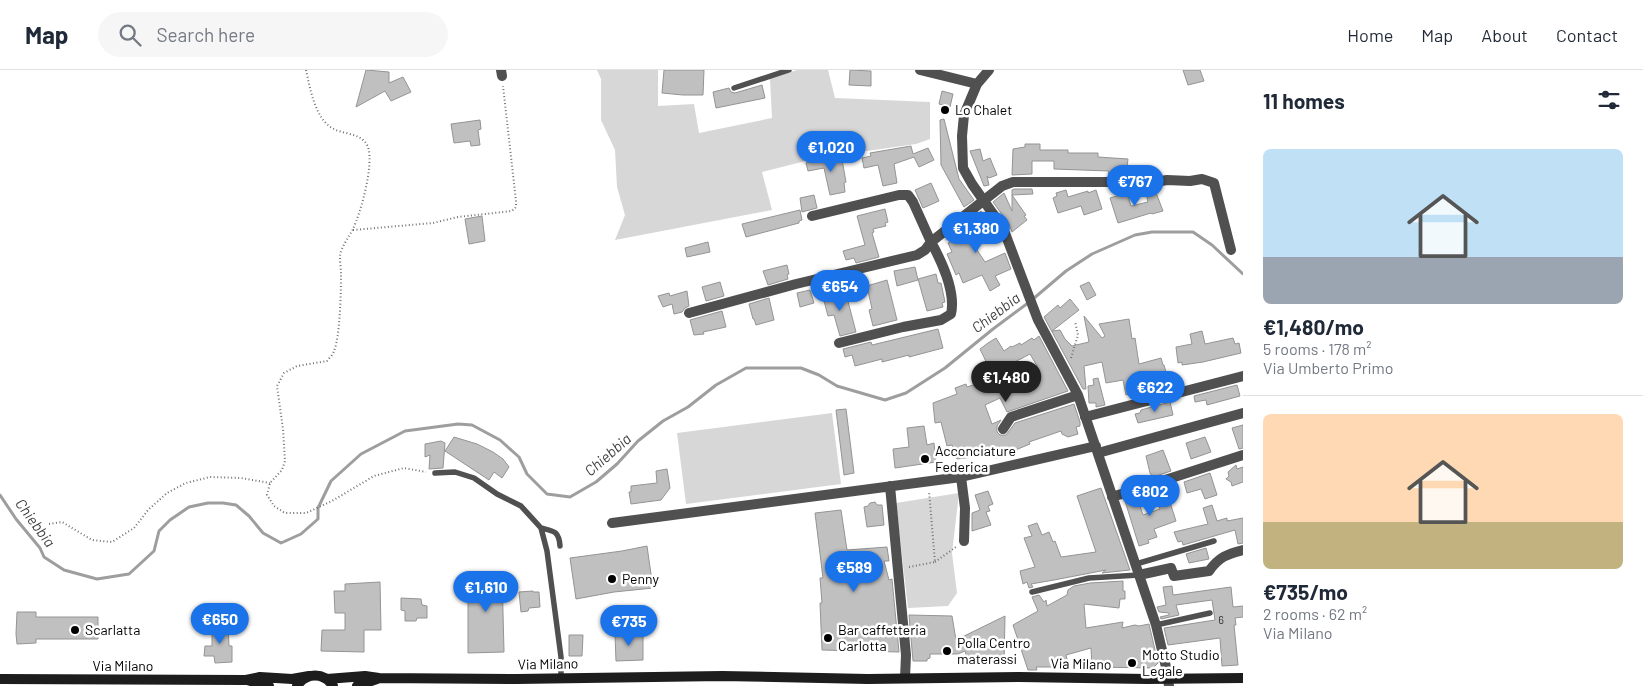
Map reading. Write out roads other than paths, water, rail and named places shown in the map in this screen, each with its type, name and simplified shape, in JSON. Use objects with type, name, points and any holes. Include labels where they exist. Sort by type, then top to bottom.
[{"type":"main road","name":"Via Milano","points":[[0,679],[246,680],[260,677],[292,679],[315,675],[330,682],[366,676],[379,678],[722,676],[868,682],[904,678],[921,682],[1169,683],[1243,678]]},
{"type":"main road","points":[[298,686],[303,679],[309,676]]},
{"type":"main road","name":"Via Milano","points":[[357,686],[379,678]]},
{"type":"main road","name":"Via Milano","points":[[246,680],[269,686]]},
{"type":"street","points":[[920,70],[977,84]]},
{"type":"street","points":[[989,70],[977,84],[964,115],[962,152],[964,168],[972,184],[1003,228],[1038,320],[1078,395],[1156,625],[1169,683]]},
{"type":"street","points":[[689,313],[796,284],[917,256],[931,242],[1002,186],[1013,182],[1155,182],[1202,179],[1214,183],[1231,250]]},
{"type":"street","points":[[812,216],[898,195],[908,195],[940,258],[953,306],[951,314],[941,320],[903,327],[839,343]]},
{"type":"street","points":[[1085,417],[1243,376]]},
{"type":"street","points":[[1003,429],[1011,417],[1078,395]]},
{"type":"street","points":[[612,523],[961,477],[1097,450],[1243,413]]},
{"type":"street","points":[[1112,497],[1243,455]]},
{"type":"street","points":[[961,477],[965,508],[964,541]]},
{"type":"street","points":[[890,486],[906,655],[904,678]]},
{"type":"street","points":[[1139,575],[1171,568],[1174,576],[1209,571],[1216,561],[1228,554],[1243,550]]},
{"type":"lane","points":[[734,88],[790,70]]},
{"type":"lane","points":[[435,473],[455,472],[474,478],[497,494],[521,506],[541,528],[547,551],[561,657],[561,677]]},
{"type":"lane","points":[[541,528],[554,532],[559,538],[560,546]]},
{"type":"lane","points":[[1136,564],[1214,541]]},
{"type":"lane","points":[[1032,592],[1089,578],[1139,575]]},
{"type":"lane","points":[[1156,625],[1210,613]]},
{"type":"waterway","name":"Chiebbia","points":[[1033,299],[1066,271],[1092,254],[1135,235],[1152,232],[1193,232],[1212,245],[1243,274]]},
{"type":"waterway","name":"Chiebbia","points":[[0,495],[16,519],[40,548],[44,557],[64,570],[97,579],[129,574],[154,551],[159,531],[170,520],[189,507],[208,503],[236,505],[249,516],[263,533],[281,543],[301,534],[318,519],[318,508],[331,481],[361,454],[405,431],[458,424],[472,425],[500,440],[519,457],[527,474],[547,494],[570,497],[596,482],[617,464],[638,441],[663,421],[688,407],[716,385],[746,368],[801,368],[819,375],[837,386],[885,400],[906,393],[945,368],[1028,303]]},
{"type":"place","name":"Lo Chalet","points":[[945,110]]},
{"type":"place","name":"Acconciature Federica","points":[[925,459]]},
{"type":"place","name":"Penny","points":[[612,579]]},
{"type":"place","name":"Scarlatta","points":[[75,630]]},
{"type":"place","name":"Bar caffetteria Carlotta","points":[[828,638]]},
{"type":"place","name":"Polla Centro materassi","points":[[947,651]]},
{"type":"place","name":"Motto Studio Legale","points":[[1132,663]]}]
